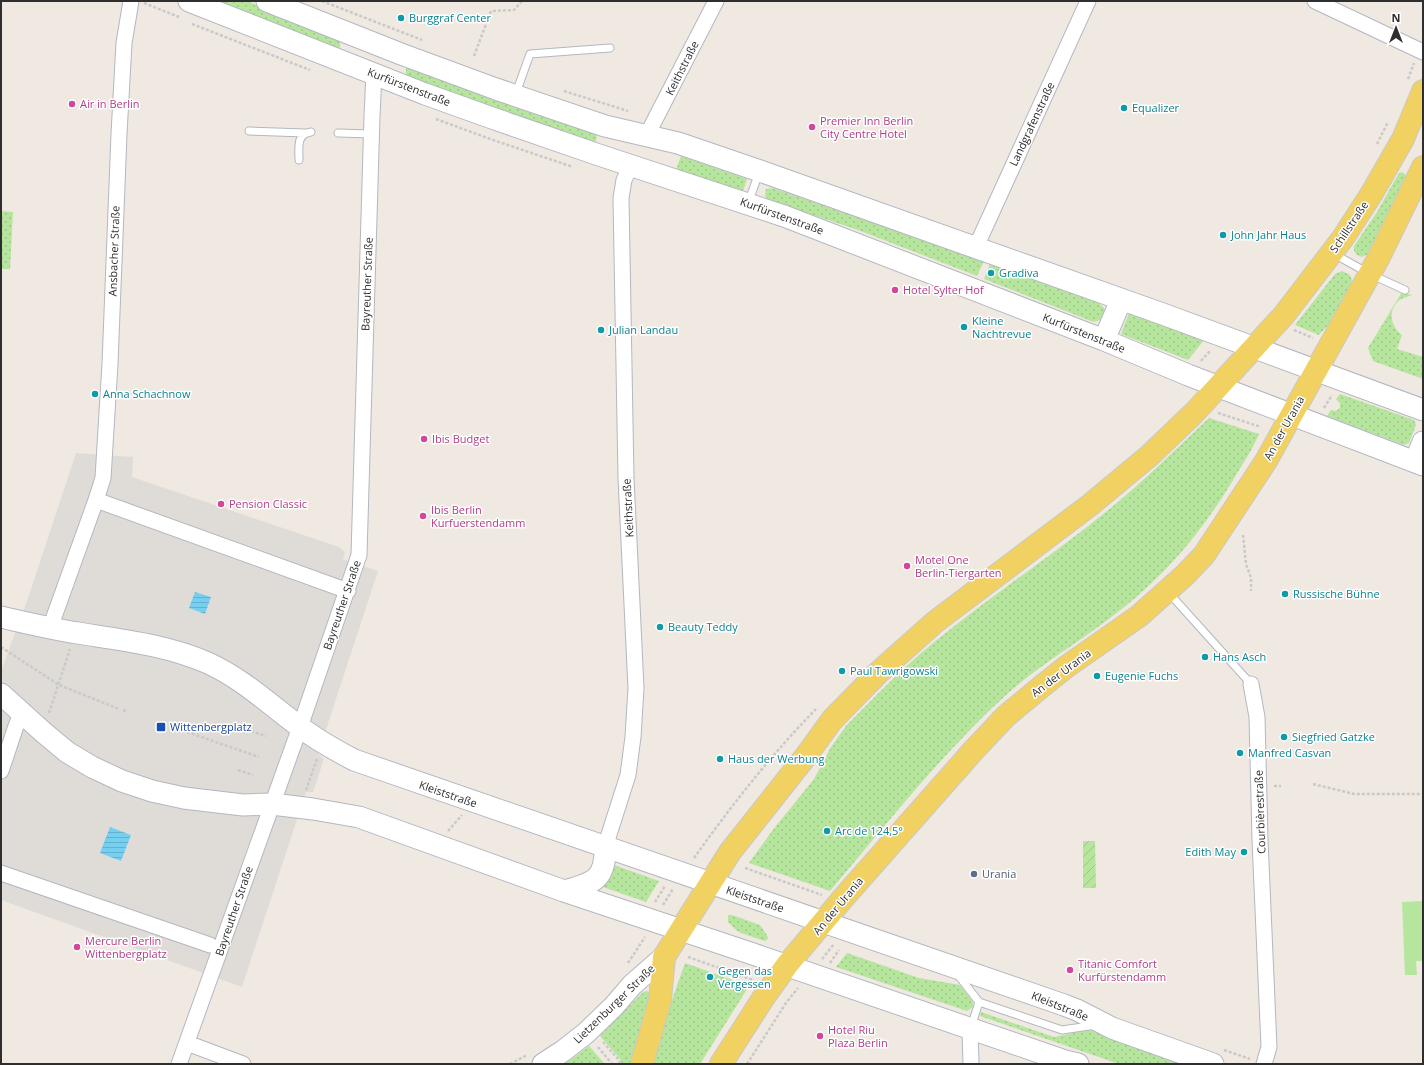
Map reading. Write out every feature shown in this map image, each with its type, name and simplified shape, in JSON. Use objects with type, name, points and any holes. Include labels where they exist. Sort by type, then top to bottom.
[{"type":"main road","points":[[267,1],[442,70],[605,126],[678,143],[760,171],[976,247],[1423,410]]},
{"type":"main road","name":"Kurfürstenstraße","points":[[201,3],[374,74],[492,118],[748,204],[842,238],[1104,340],[1219,387],[1419,463]]},
{"type":"main road","points":[[374,74],[376,44]]},
{"type":"main road","name":"Schillstraße","points":[[1254,348],[1284,315],[1357,217],[1403,139],[1414,87]]},
{"type":"main road","points":[[631,165],[647,135]]},
{"type":"main road","points":[[1316,371],[1370,274],[1423,167]]},
{"type":"main road","points":[[1104,340],[1121,300]]},
{"type":"main road","points":[[642,1064],[660,1000],[664,956],[730,852],[806,756],[832,720],[879,672],[935,622],[1067,523],[1149,456],[1194,413],[1254,348]]},
{"type":"main road","name":"An der Urania","points":[[721,1064],[764,997],[787,966],[973,750],[1006,716],[1047,682],[1139,616],[1168,591],[1204,554],[1263,466],[1316,371]]},
{"type":"main road","points":[[1419,463],[1423,442]]},
{"type":"main road","points":[[1,616],[50,628],[141,643],[188,655],[230,674],[251,688],[300,727]]},
{"type":"main road","points":[[1,694],[67,752],[92,767],[122,781],[152,791],[184,798],[243,805],[272,804],[359,817],[564,891],[680,929],[1065,1061],[1078,1064]]},
{"type":"main road","name":"Kleiststraße","points":[[300,727],[330,747],[354,760],[1078,1010],[1103,1024],[1213,1064]]},
{"type":"main road","points":[[564,891],[595,880],[604,866],[605,847]]},
{"type":"main road","name":"Lietzenburger Straße","points":[[543,1064],[581,1037],[664,956]]},
{"type":"street","name":"Ansbacher Straße","points":[[96,500],[103,478],[110,364],[120,111],[124,43],[131,1]]},
{"type":"street","name":"Keithstraße","points":[[647,135],[716,1]]},
{"type":"street","name":"Landgrafenstraße","points":[[976,247],[1088,1]]},
{"type":"street","points":[[1315,1],[1419,56]]},
{"type":"street","name":"Bayreuther Straße","points":[[179,1064],[187,1043],[216,947],[272,804],[348,591],[359,555],[374,74]]},
{"type":"street","name":"Keithstraße","points":[[605,847],[628,775],[633,737],[636,688],[626,478],[620,198],[624,180],[631,165]]},
{"type":"street","points":[[50,628],[96,500],[348,591]]},
{"type":"street","name":"Courbièrestraße","points":[[1250,684],[1258,717],[1260,840],[1268,1040],[1268,1050],[1264,1064]]},
{"type":"street","points":[[1,772],[16,726],[24,714]]},
{"type":"street","points":[[1,872],[216,947]]},
{"type":"street","points":[[970,1029],[971,1064]]},
{"type":"street","points":[[187,1043],[244,1064]]},
{"type":"lane","points":[[516,96],[530,54],[610,48]]},
{"type":"lane","points":[[249,131],[308,132],[301,137],[299,142],[299,160]]},
{"type":"lane","points":[[338,132],[371,134]]},
{"type":"lane","points":[[748,204],[760,171]]},
{"type":"lane","points":[[1332,252],[1370,274],[1406,290]]},
{"type":"lane","name":"Courbièrestraße","points":[[1168,591],[1250,684]]},
{"type":"lane","points":[[952,967],[979,1002],[1062,1030],[1103,1024]]},
{"type":"lane","points":[[970,1029],[979,1002]]},
{"type":"path","points":[[322,1],[393,29]]},
{"type":"path","points":[[474,56],[492,11],[514,10],[522,1]]},
{"type":"path","points":[[1414,87],[1419,56]]},
{"type":"path","points":[[1374,148],[1390,118]]},
{"type":"path","points":[[1292,328],[1314,339]]},
{"type":"path","points":[[1198,364],[1213,349]]},
{"type":"path","points":[[1321,413],[1333,392]]},
{"type":"path","points":[[1214,412],[1261,427]]},
{"type":"path","points":[[1242,535],[1251,591]]},
{"type":"path","points":[[48,719],[71,647]]},
{"type":"path","points":[[1,648],[59,685],[128,712]]},
{"type":"path","points":[[251,731],[266,736]]},
{"type":"path","points":[[187,732],[259,757]]},
{"type":"path","points":[[306,791],[319,755]]},
{"type":"path","points":[[238,770],[253,775]]},
{"type":"path","points":[[1313,784],[1354,794],[1423,794]]},
{"type":"path","points":[[446,833],[463,813]]},
{"type":"path","points":[[745,868],[825,896]]},
{"type":"path","points":[[654,904],[666,884]]},
{"type":"path","points":[[662,907],[675,887]]},
{"type":"path","points":[[820,962],[831,948]]},
{"type":"path","points":[[828,964],[839,950]]},
{"type":"path","points":[[688,957],[753,980]]},
{"type":"path","points":[[747,1064],[786,1003]]},
{"type":"path","points":[[599,1037],[619,1060],[620,1064]]},
{"type":"path","points":[[593,1042],[612,1064]]},
{"type":"green space","points":[[219,1],[247,1],[340,38],[340,53],[219,3]]},
{"type":"green space","points":[[406,64],[598,130],[595,145],[406,80]]},
{"type":"green space","points":[[681,156],[747,179],[743,191],[676,170]]},
{"type":"green space","points":[[1402,172],[1405,174],[1406,178],[1368,254],[1362,257],[1357,255],[1354,251],[1354,246],[1377,212],[1399,173]]},
{"type":"green space","points":[[772,188],[984,261],[977,276],[858,230],[768,200],[765,196],[766,189]]},
{"type":"green space","points":[[1,211],[13,212],[10,269],[1,269]]},
{"type":"green space","points":[[990,264],[1099,303],[1104,308],[1103,317],[1097,321],[1091,321],[984,279]]},
{"type":"green space","points":[[1342,271],[1350,275],[1352,280],[1351,285],[1329,324],[1319,335],[1295,325],[1335,274]]},
{"type":"green space","points":[[1402,292],[1412,295],[1397,302],[1392,310],[1393,324],[1402,335],[1397,349],[1423,357],[1423,379],[1373,361],[1368,348]]},
{"type":"green space","points":[[1129,313],[1205,339],[1188,360],[1121,334]]},
{"type":"green space","points":[[1340,394],[1414,420],[1416,425],[1409,443],[1404,445],[1327,416],[1331,410],[1336,411],[1340,408],[1340,403],[1336,399]]},
{"type":"green space","points":[[1209,418],[1259,434],[1245,460],[1209,517],[1179,555],[1162,573],[1126,606],[1043,666],[1006,695],[937,765],[830,891],[749,863],[772,831],[814,779],[831,747],[846,726],[893,679],[930,645],[1118,502]]},
{"type":"green space","points":[[1083,841],[1095,841],[1096,888],[1083,888]]},
{"type":"green space","points":[[614,865],[659,881],[646,902],[600,886]]},
{"type":"green space","points":[[1423,901],[1423,961],[1416,961],[1417,975],[1405,975],[1402,902]]},
{"type":"green space","points":[[728,915],[760,925],[768,937],[767,940],[765,941],[736,930],[728,922]]},
{"type":"green space","points":[[847,953],[919,978],[960,985],[973,1002],[973,1007],[967,1011],[836,967]]},
{"type":"green space","points":[[685,963],[749,986],[700,1064],[653,1064],[667,1014]]},
{"type":"green space","points":[[647,991],[650,993],[650,997],[630,1064],[622,1064],[620,1059],[600,1036],[643,992]]},
{"type":"green space","points":[[981,1012],[1054,1037],[1089,1030],[1188,1064],[1119,1064],[980,1016]]},
{"type":"green space","points":[[589,1046],[605,1064],[565,1064]]},
{"type":"shaded area","name":"Wittenbergplatz","points":[[76,453],[133,457],[132,477],[339,547],[345,552],[343,559],[378,571],[318,754],[324,759],[313,792],[306,792],[242,987],[1,900],[1,671],[28,598]]},
{"type":"water","points":[[195,592],[211,597],[205,614],[189,608]]},
{"type":"water","points":[[110,827],[131,835],[121,861],[100,853]]},
{"type":"place","name":"Burggraf Center","points":[[401,18]]},
{"type":"place","name":"Air in Berlin","points":[[72,104]]},
{"type":"place","name":"Equalizer","points":[[1124,108]]},
{"type":"place","name":"Premier Inn Berlin City Centre Hotel","points":[[812,127]]},
{"type":"place","name":"John Jahr Haus","points":[[1223,235]]},
{"type":"place","name":"Gradiva","points":[[991,273]]},
{"type":"place","name":"Hotel Sylter Hof","points":[[895,290]]},
{"type":"place","name":"Kleine Nachtrevue","points":[[964,327]]},
{"type":"place","name":"Julian Landau","points":[[601,330]]},
{"type":"place","name":"Anna Schachnow","points":[[95,394]]},
{"type":"place","name":"Ibis Budget","points":[[424,439]]},
{"type":"place","name":"Pension Classic","points":[[221,504]]},
{"type":"place","name":"Ibis Berlin Kurfuerstendamm","points":[[423,516]]},
{"type":"place","name":"Motel One Berlin-Tiergarten","points":[[907,566]]},
{"type":"place","name":"Russische Bühne","points":[[1285,594]]},
{"type":"place","name":"Beauty Teddy","points":[[660,627]]},
{"type":"place","name":"Hans Asch","points":[[1205,657]]},
{"type":"place","name":"Paul Tawrigowski","points":[[842,671]]},
{"type":"place","name":"Eugenie Fuchs","points":[[1097,676]]},
{"type":"place","name":"Wittenbergplatz","points":[[161,727]]},
{"type":"place","name":"Siegfried Gatzke","points":[[1284,737]]},
{"type":"place","name":"Manfred Casvan","points":[[1240,753]]},
{"type":"place","name":"Haus der Werbung","points":[[720,759]]},
{"type":"place","name":"Arc de 124,5°","points":[[827,831]]},
{"type":"place","name":"Edith May","points":[[1244,852]]},
{"type":"place","name":"Urania","points":[[974,874]]},
{"type":"place","name":"Mercure Berlin Wittenbergplatz","points":[[77,947]]},
{"type":"place","name":"Titanic Comfort Kurfürstendamm","points":[[1070,970]]},
{"type":"place","name":"Gegen das Vergessen","points":[[710,977]]},
{"type":"place","name":"Hotel Riu Plaza Berlin","points":[[820,1036]]}]
